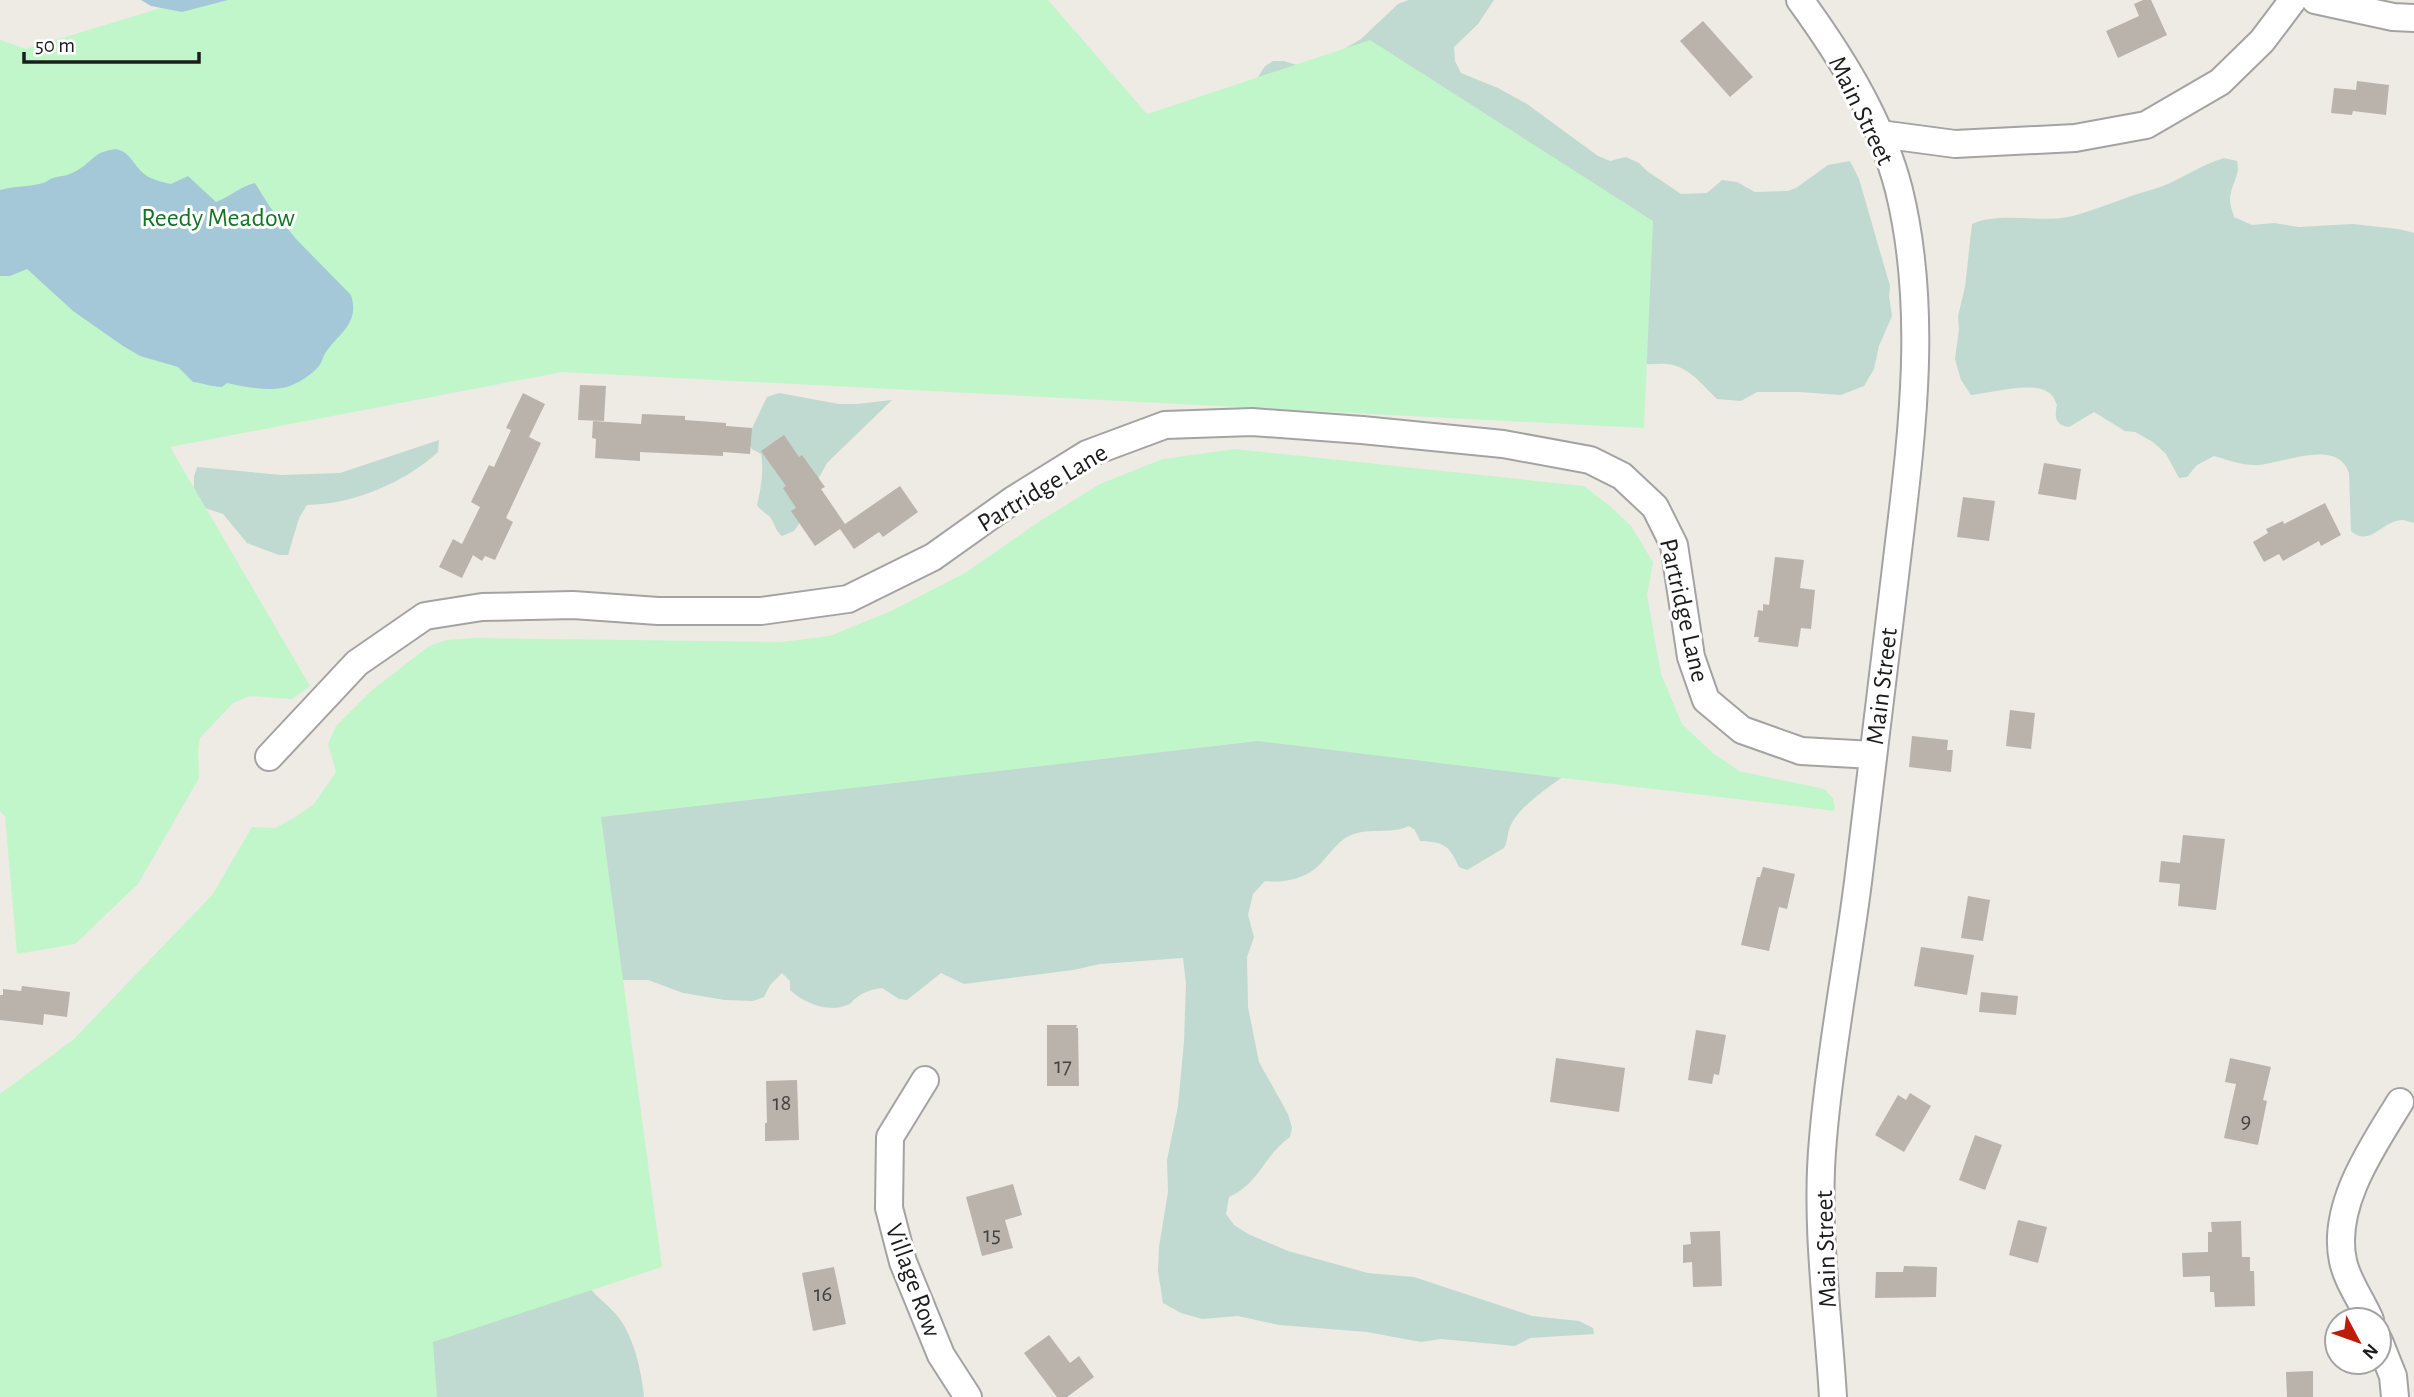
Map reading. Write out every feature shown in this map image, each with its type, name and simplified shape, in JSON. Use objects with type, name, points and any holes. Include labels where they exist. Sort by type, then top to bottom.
[{"type":"street","name":"Main Street","points":[[1800,0],[1850,74],[1880,134],[1898,190],[1914,277],[1916,365],[1906,485],[1822,1142],[1822,1219],[1833,1397]]},
{"type":"street","points":[[1880,134],[1955,144],[2075,138],[2146,125],[2220,82],[2262,41],[2293,0]]},
{"type":"street","points":[[2315,0],[2393,17],[2414,18]]},
{"type":"street","name":"Partridge Lane","points":[[269,757],[356,663],[425,616],[482,607],[573,605],[658,611],[761,611],[848,599],[933,557],[1013,500],[1087,454],[1165,425],[1252,422],[1503,444],[1590,460],[1622,476],[1656,507],[1674,545],[1691,657],[1706,700],[1742,730],[1801,751],[1873,755]]},
{"type":"street","name":"Village Row","points":[[925,1080],[890,1137],[889,1208],[902,1262],[942,1354],[968,1397]]},
{"type":"street","points":[[2363,1306],[2343,1262],[2341,1224],[2365,1158],[2400,1102]]},
{"type":"street","points":[[2393,1376],[2395,1397]]},
{"type":"shaded area","points":[[141,0],[228,0],[182,12],[151,6]]},
{"type":"shaded area","points":[[1409,0],[1494,0],[1478,24],[1454,47],[1455,61],[1461,73],[1498,88],[1527,104],[1598,156],[1610,161],[1626,157],[1639,163],[1681,194],[1707,193],[1722,180],[1737,182],[1755,192],[1788,191],[1828,165],[1850,161],[1859,179],[1890,286],[1892,316],[1879,346],[1874,369],[1864,386],[1841,395],[1757,392],[1741,401],[1717,399],[1682,368],[1639,362],[1262,113],[1258,77],[1265,66],[1273,61],[1300,66],[1322,62],[1361,39],[1398,4]]},
{"type":"shaded area","points":[[116,149],[128,156],[146,175],[156,180],[171,184],[188,176],[216,202],[255,183],[296,239],[351,295],[351,320],[313,372],[291,386],[272,389],[227,383],[218,387],[193,382],[178,367],[140,356],[123,346],[73,311],[27,269],[10,276],[0,276],[0,190],[44,183],[80,169],[97,155]]},
{"type":"shaded area","points":[[2224,158],[2237,161],[2238,166],[2230,200],[2234,217],[2252,225],[2274,223],[2299,227],[2353,224],[2414,233],[2414,523],[2396,521],[2364,536],[2351,531],[2349,473],[2343,463],[2334,457],[2309,455],[2253,465],[2214,456],[2197,465],[2187,477],[2179,478],[2166,454],[2153,442],[2135,432],[2125,431],[2094,412],[2069,427],[2061,425],[2057,420],[2057,405],[2048,392],[2021,388],[1971,395],[1961,380],[1955,359],[1958,316],[1965,287],[1972,224],[1996,218],[2048,219],[2073,216],[2166,185]]},
{"type":"shaded area","points":[[779,393],[839,404],[892,400],[827,463],[799,513],[799,524],[794,531],[782,536],[770,517],[757,505],[762,480],[761,454],[752,449],[746,441],[767,397]]},
{"type":"shaded area","points":[[439,440],[438,452],[394,482],[343,501],[307,505],[299,518],[288,555],[279,555],[247,543],[223,514],[205,508],[194,496],[197,467],[281,475],[340,473]]},
{"type":"shaded area","points":[[939,700],[1567,774],[1535,798],[1514,819],[1504,848],[1467,870],[1459,867],[1449,849],[1435,842],[1420,841],[1415,830],[1409,826],[1351,835],[1340,842],[1310,872],[1291,880],[1265,881],[1253,894],[1248,915],[1254,937],[1247,957],[1248,1007],[1259,1062],[1288,1114],[1292,1128],[1290,1137],[1274,1152],[1255,1177],[1229,1197],[1226,1214],[1234,1225],[1248,1234],[1288,1251],[1368,1273],[1414,1277],[1532,1316],[1579,1321],[1593,1328],[1594,1334],[1530,1338],[1515,1346],[1441,1339],[1421,1342],[1367,1332],[1279,1325],[1238,1316],[1202,1319],[1181,1313],[1163,1303],[1158,1271],[1159,1247],[1168,1192],[1167,1160],[1178,1106],[1184,1041],[1186,984],[1183,958],[1100,964],[964,984],[941,973],[907,1000],[899,999],[882,988],[865,992],[848,1005],[832,1008],[809,1003],[796,995],[790,990],[790,981],[782,973],[770,985],[764,997],[753,1001],[725,1000],[683,993],[648,980],[621,980],[588,1286],[615,1314],[629,1335],[639,1366],[644,1397],[0,1397],[0,1150],[431,866]]},
{"type":"green space","name":"Reedy Meadow","points":[[187,0],[1048,0],[1147,114],[1370,40],[1653,221],[1644,428],[562,372],[170,447],[310,686],[292,699],[250,696],[233,703],[200,738],[199,778],[138,884],[75,944],[17,954],[5,816],[0,811],[0,40],[26,49]]},
{"type":"green space","points":[[1235,449],[1584,486],[1631,526],[1653,562],[1647,595],[1661,674],[1682,724],[1714,754],[1739,771],[1824,789],[1833,798],[1835,811],[1258,741],[601,817],[662,1267],[433,1342],[437,1397],[0,1397],[0,1094],[74,1039],[213,894],[252,827],[275,828],[313,805],[336,772],[328,744],[336,726],[371,691],[429,646],[447,640],[474,638],[782,642],[830,636],[891,611],[965,573],[1040,521],[1100,484],[1163,459]]},
{"type":"building","points":[[2151,0],[2167,35],[2118,58],[2106,31],[2139,16],[2134,4]]},
{"type":"building","points":[[1703,21],[1753,77],[1730,97],[1680,41]]},
{"type":"building","points":[[2357,81],[2389,85],[2386,115],[2353,111],[2352,115],[2331,113],[2334,88],[2356,90]]},
{"type":"building","points":[[580,385],[606,386],[604,421],[578,420]]},
{"type":"building","points":[[523,393],[545,404],[529,437],[541,443],[506,518],[513,522],[495,560],[485,556],[482,561],[473,555],[462,578],[439,567],[453,539],[462,544],[480,507],[471,502],[489,465],[494,467],[511,430],[506,428]]},
{"type":"building","points":[[642,414],[685,416],[685,420],[752,428],[750,454],[723,452],[723,456],[640,452],[640,461],[595,458],[593,421],[641,424]]},
{"type":"building","points":[[784,435],[825,487],[821,489],[845,524],[900,486],[918,512],[883,537],[879,532],[854,549],[840,529],[815,546],[791,511],[796,508],[783,488],[786,486],[761,451]]},
{"type":"building","points":[[2044,463],[2081,469],[2076,500],[2038,494]]},
{"type":"building","points":[[1963,497],[1995,501],[1989,541],[1957,537]]},
{"type":"building","points":[[2325,503],[2341,535],[2321,546],[2319,541],[2283,561],[2279,554],[2264,562],[2253,542],[2268,533],[2266,529],[2283,521],[2284,524]]},
{"type":"building","points":[[1775,557],[1804,560],[1800,588],[1815,590],[1811,629],[1801,628],[1798,647],[1758,642],[1759,637],[1754,637],[1758,610],[1763,611],[1763,604],[1769,605]]},
{"type":"building","points":[[2010,710],[2035,713],[2031,749],[2006,746]]},
{"type":"building","points":[[1912,736],[1948,740],[1947,750],[1953,750],[1951,772],[1909,767]]},
{"type":"building","points":[[2183,835],[2225,839],[2216,910],[2178,906],[2180,884],[2159,882],[2161,861],[2180,863]]},
{"type":"building","points":[[1763,867],[1795,874],[1787,909],[1779,907],[1769,951],[1741,945],[1757,877],[1760,877]]},
{"type":"building","points":[[1968,896],[1990,900],[1983,941],[1961,938]]},
{"type":"building","points":[[1921,947],[1974,955],[1967,995],[1914,986]]},
{"type":"building","points":[[22,986],[70,992],[67,1017],[44,1014],[43,1025],[0,1020],[0,995],[3,995],[3,989],[21,991]]},
{"type":"building","points":[[1981,992],[2018,996],[2016,1015],[1979,1012]]},
{"type":"building","points":[[1047,1025],[1077,1025],[1079,1086],[1047,1086]]},
{"type":"building","points":[[1696,1030],[1726,1035],[1719,1075],[1714,1074],[1712,1084],[1688,1080]]},
{"type":"building","points":[[1556,1058],[1625,1068],[1619,1112],[1550,1102]]},
{"type":"building","points":[[2230,1058],[2271,1067],[2263,1100],[2267,1101],[2258,1145],[2224,1138],[2236,1084],[2225,1082]]},
{"type":"building","points":[[797,1080],[799,1140],[765,1141],[766,1081]]},
{"type":"building","points":[[1910,1093],[1931,1106],[1904,1152],[1875,1135],[1898,1095],[1906,1100]]},
{"type":"building","points":[[1975,1135],[2002,1145],[1985,1190],[1959,1180]]},
{"type":"building","points":[[1013,1184],[1022,1215],[1005,1220],[1013,1248],[982,1256],[966,1197]]},
{"type":"building","points":[[2018,1220],[2047,1227],[2038,1263],[2009,1255]]},
{"type":"building","points":[[2241,1221],[2242,1257],[2250,1257],[2250,1271],[2254,1271],[2255,1306],[2215,1307],[2214,1292],[2210,1292],[2210,1276],[2183,1277],[2182,1253],[2208,1252],[2211,1222]]},
{"type":"building","points":[[1720,1231],[1722,1286],[1693,1287],[1692,1262],[1683,1263],[1683,1245],[1691,1244],[1690,1232]]},
{"type":"building","points":[[1904,1266],[1937,1267],[1936,1297],[1875,1298],[1876,1272],[1903,1272]]},
{"type":"building","points":[[834,1267],[846,1324],[813,1331],[802,1273]]},
{"type":"building","points":[[1049,1335],[1070,1363],[1079,1356],[1094,1377],[1067,1397],[1057,1397],[1024,1353]]},
{"type":"building","points":[[2313,1371],[2313,1397],[2287,1397],[2286,1372]]}]
